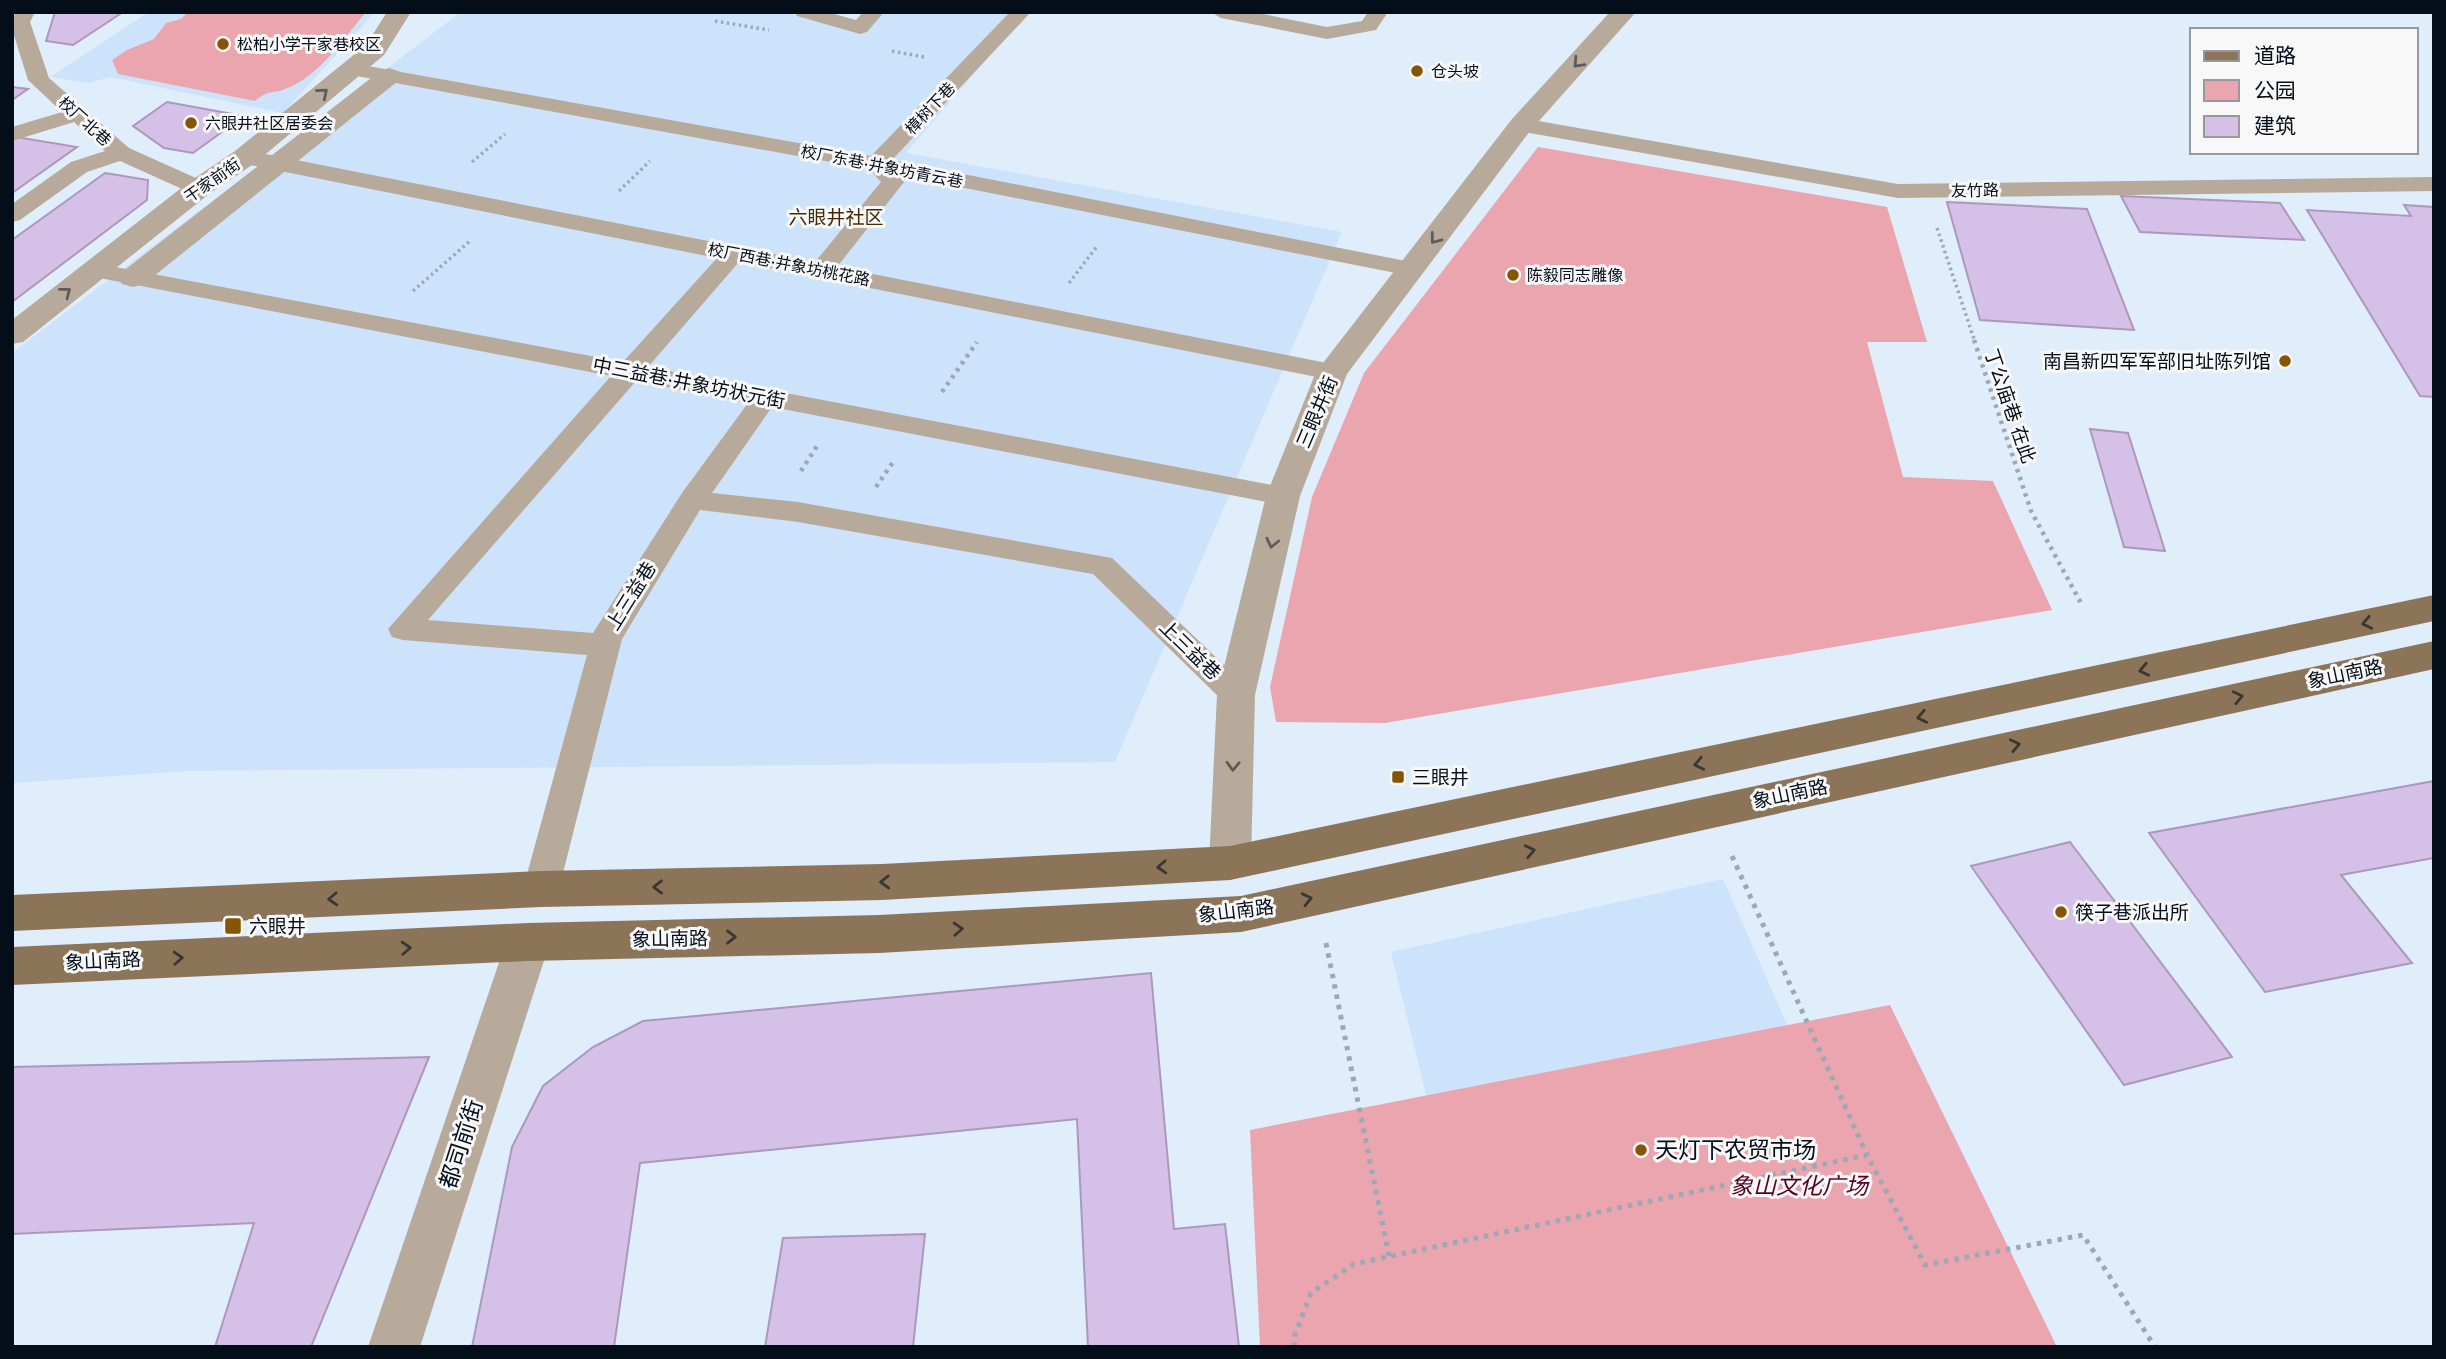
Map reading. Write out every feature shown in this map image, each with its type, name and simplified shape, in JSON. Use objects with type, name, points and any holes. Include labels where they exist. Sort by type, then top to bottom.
[{"type":"main road","points":[[12,913],[541,889],[882,882],[1230,863],[2434,608]]},
{"type":"main road","name":"象山南路","points":[[12,966],[528,942],[879,934],[1227,915],[2434,655]]},
{"type":"street","name":"干家前街","points":[[12,335],[199,188],[245,157],[375,50],[398,12]]},
{"type":"street","name":"三眼井街","points":[[1230,863],[1236,695],[1283,496],[1332,372],[1521,125],[1624,12]]},
{"type":"street","points":[[133,278],[388,76]]},
{"type":"street","name":"都司前街","points":[[394,1347],[528,942]]},
{"type":"lane","name":"校厂北巷","points":[[25,12],[20,22],[39,80],[121,153],[199,188]]},
{"type":"lane","points":[[804,12],[860,28],[874,12]]},
{"type":"lane","name":"樟树下巷","points":[[876,164],[1021,12]]},
{"type":"lane","points":[[1221,12],[1326,33],[1369,26],[1378,12]]},
{"type":"lane","name":"校厂东巷·井象坊青云巷","points":[[351,69],[876,164],[1411,269]]},
{"type":"lane","points":[[12,134],[78,114]]},
{"type":"lane","name":"友竹路","points":[[1521,125],[1898,191],[2434,184]]},
{"type":"lane","points":[[12,215],[79,167],[121,153]]},
{"type":"lane","name":"校厂西巷·井象坊桃花路","points":[[245,157],[1332,372]]},
{"type":"lane","points":[[821,270],[893,182],[876,164]]},
{"type":"lane","name":"上三益巷","points":[[734,253],[403,629],[602,645],[692,500],[776,510],[1102,565],[1236,695]]},
{"type":"lane","name":"中三益巷·井象坊状元街","points":[[94,270],[1283,496]]},
{"type":"lane","points":[[692,500],[765,398]]},
{"type":"lane","points":[[541,889],[607,636]]},
{"type":"path","points":[[433,194],[542,104]]},
{"type":"path","points":[[585,223],[683,130]]},
{"type":"path","points":[[376,323],[508,208]]},
{"type":"path","points":[[1046,315],[1122,212]]},
{"type":"path","name":"丁公庙巷 在此","points":[[1935,221],[2031,511],[2082,605]]},
{"type":"path","points":[[776,510],[839,412]]},
{"type":"path","points":[[1712,811],[1867,1155],[1925,1265],[2083,1235],[2155,1347]]},
{"type":"path","points":[[1317,897],[1389,1256]]},
{"type":"path","points":[[1294,1347],[1295,1335],[1311,1293],[1354,1264],[1867,1155]]},
{"type":"shaded area","name":"松柏小学干家巷校区","points":[[149,12],[375,12],[283,113],[110,77],[89,83],[50,77]]},
{"type":"shaded area","points":[[461,12],[782,12],[864,33],[885,12],[1027,12],[906,153],[1342,232],[1115,762],[188,771],[12,783],[12,353]]},
{"type":"shaded area","name":"天灯下农贸市场","points":[[1723,879],[1929,1347],[1488,1347],[1391,952]]},
{"type":"green space","name":"松柏小学干家巷校区","points":[[188,12],[366,12],[330,56],[309,76],[255,101],[118,74],[112,60],[127,50],[154,39],[166,23],[181,19]]},
{"type":"green space","points":[[1538,147],[1887,207],[1927,342],[1867,342],[1903,477],[1993,481],[2052,610],[1385,723],[1276,722],[1270,687],[1312,497],[1364,373]]},
{"type":"green space","name":"象山文化广场","points":[[1890,1005],[2057,1347],[1260,1347],[1250,1130]]},
{"type":"building","points":[[55,12],[123,12],[73,45],[46,41]]},
{"type":"building","points":[[12,87],[28,89],[12,100]]},
{"type":"building","points":[[167,102],[244,116],[193,153],[164,148],[133,126]]},
{"type":"building","points":[[16,137],[77,147],[12,193],[12,139]]},
{"type":"building","points":[[105,173],[148,180],[147,200],[12,302],[12,240]]},
{"type":"building","points":[[2121,196],[2280,203],[2304,240],[2140,232]]},
{"type":"building","points":[[1947,202],[2087,209],[2134,330],[1980,320]]},
{"type":"building","points":[[2404,205],[2434,207],[2434,397],[2420,396],[2307,210],[2411,216]]},
{"type":"building","points":[[2090,429],[2128,433],[2165,551],[2124,547]]},
{"type":"building","points":[[2434,781],[2434,858],[2341,875],[2412,963],[2265,992],[2149,833]]},
{"type":"building","points":[[2070,842],[2232,1057],[2124,1085],[1971,866]]},
{"type":"building","points":[[1151,973],[1174,1229],[1225,1224],[1239,1347],[1088,1347],[1077,1119],[640,1163],[614,1347],[472,1347],[512,1147],[543,1086],[593,1047],[643,1021]]},
{"type":"building","points":[[429,1057],[311,1347],[215,1347],[254,1223],[12,1234],[12,1067]]},
{"type":"building","points":[[925,1234],[913,1347],[765,1347],[783,1238]]},
{"type":"place","name":"松柏小学干家巷校区","points":[[223,44]]},
{"type":"place","name":"仓头坡","points":[[1417,71]]},
{"type":"place","name":"六眼井社区居委会","points":[[191,123]]},
{"type":"place","name":"陈毅同志雕像","points":[[1513,275]]},
{"type":"place","name":"南昌新四军军部旧址陈列馆","points":[[2285,361]]},
{"type":"place","name":"三眼井","points":[[1398,777]]},
{"type":"place","name":"筷子巷派出所","points":[[2061,912]]},
{"type":"place","name":"六眼井","points":[[233,926]]},
{"type":"place","name":"天灯下农贸市场","points":[[1641,1150]]},
{"type":"district","name":"六眼井社区","points":[[836,217]]}]
